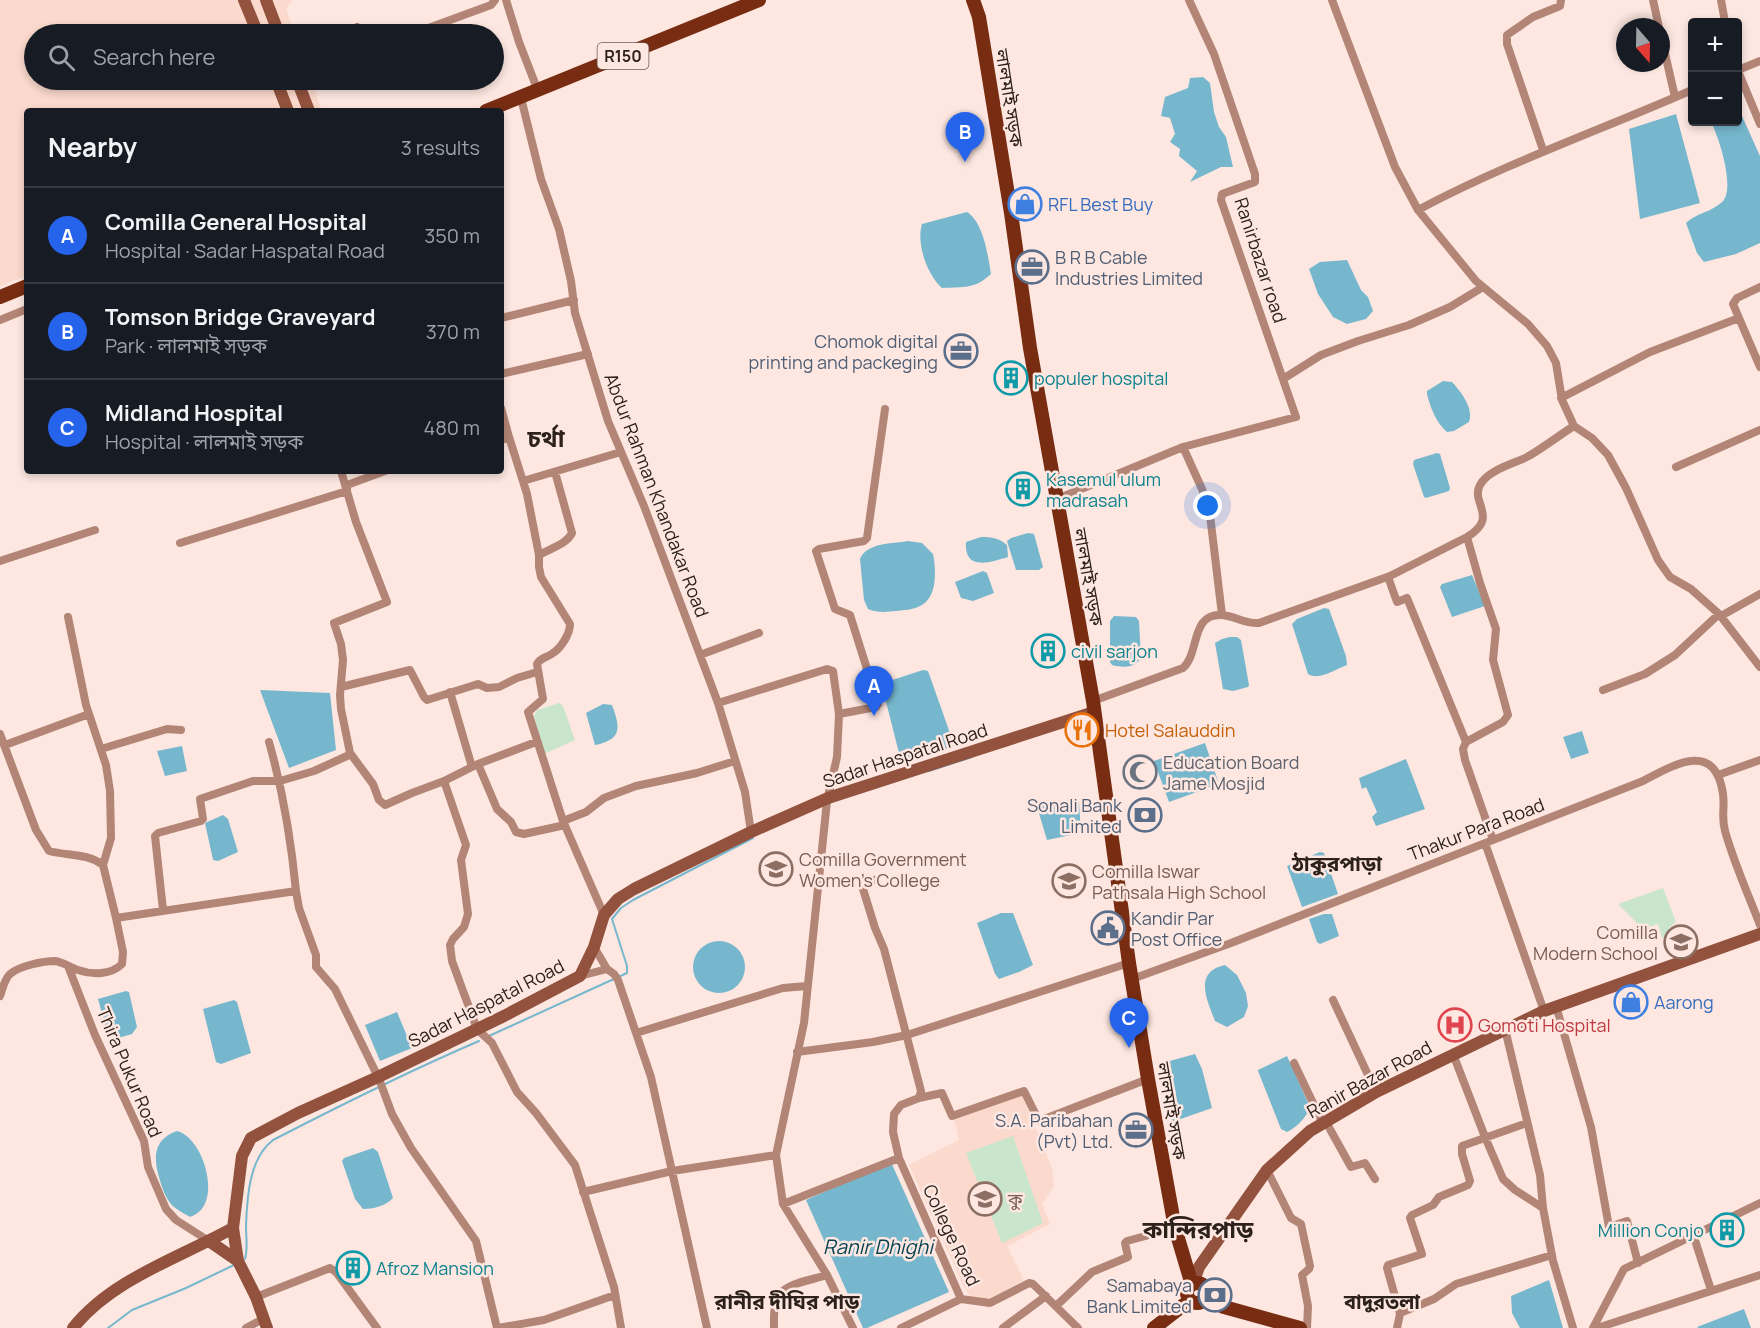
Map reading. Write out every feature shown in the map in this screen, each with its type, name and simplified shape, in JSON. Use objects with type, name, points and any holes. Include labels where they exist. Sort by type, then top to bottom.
[{"type":"main road","name":"R150","points":[[494,108],[759,0]]},
{"type":"main road","name":"লালমাই সড়ক","points":[[973,0],[979,17],[1030,348],[1094,707],[1129,963],[1148,1079],[1175,1227],[1193,1284]]},
{"type":"main road","name":"লালমাই সড়ক","points":[[979,17],[980,0]]},
{"type":"main road","points":[[0,297],[24,287]]},
{"type":"main road","points":[[1200,1283],[1208,1293],[1206,1299],[1197,1304],[1190,1300],[1187,1292],[1193,1284],[1200,1283]]},
{"type":"main road","points":[[1206,1299],[1224,1307],[1300,1328]]},
{"type":"main road","points":[[1154,1328],[1190,1300]]},
{"type":"street","points":[[244,0],[254,24]]},
{"type":"street","points":[[266,0],[275,24]]},
{"type":"street","points":[[439,24],[491,5],[495,0]]},
{"type":"street","points":[[506,0],[538,91]]},
{"type":"street","name":"Ranirbazar road","points":[[1183,447],[1296,417],[1221,201],[1222,194],[1256,182],[1255,174],[1214,54],[1189,0]]},
{"type":"street","points":[[1332,0],[1395,167],[1418,210],[1449,250],[1483,287],[1528,324],[1548,346],[1556,363],[1561,398],[1574,426],[1592,438],[1608,455],[1626,488],[1658,560],[1670,577],[1691,589],[1720,615],[1760,667]]},
{"type":"street","points":[[1543,150],[1507,44],[1507,35],[1540,13],[1560,6],[1561,0]]},
{"type":"street","points":[[1653,0],[1657,18]]},
{"type":"street","points":[[1721,0],[1724,18]]},
{"type":"street","points":[[1742,68],[1760,61]]},
{"type":"street","points":[[1670,72],[1676,97]]},
{"type":"street","points":[[1738,72],[1760,124]]},
{"type":"street","points":[[280,90],[287,108]]},
{"type":"street","points":[[301,90],[308,108]]},
{"type":"street","points":[[1418,210],[1465,185],[1543,150],[1606,127],[1688,92]]},
{"type":"street","name":"Abdur Rahman Khandakar Road","points":[[521,98],[541,179],[559,229],[571,281],[575,313],[608,421],[644,506],[718,703],[745,792],[751,832]]},
{"type":"street","points":[[1283,379],[1321,355],[1409,325],[1450,307],[1483,287]]},
{"type":"street","points":[[1760,287],[1737,298],[1733,304],[1760,367]]},
{"type":"street","points":[[504,317],[574,300]]},
{"type":"street","points":[[0,320],[24,310]]},
{"type":"street","points":[[1561,398],[1650,352],[1739,318]]},
{"type":"street","points":[[504,373],[588,354]]},
{"type":"street","points":[[839,714],[876,707],[878,700],[850,615],[835,609],[816,551],[864,541],[867,538],[885,409]]},
{"type":"street","points":[[1094,707],[1183,668],[1192,657],[1197,632],[1209,616],[1222,615],[1250,623],[1259,622],[1388,577],[1467,537],[1475,532],[1484,516],[1478,492],[1483,481],[1527,457],[1574,426]]},
{"type":"street","points":[[1676,467],[1760,430]]},
{"type":"street","points":[[505,439],[523,481],[544,584],[567,616],[570,630],[553,653],[539,660],[537,672],[543,699],[528,712],[564,823],[604,915]]},
{"type":"street","points":[[1057,499],[1183,447],[1202,489],[1210,515],[1222,615]]},
{"type":"street","points":[[523,481],[621,452]]},
{"type":"street","points":[[539,555],[565,541],[572,533],[555,472]]},
{"type":"street","points":[[342,474],[387,602],[334,623],[343,660],[341,714],[350,753],[373,784],[379,800],[385,805],[412,792],[444,782],[475,765],[536,742]]},
{"type":"street","points":[[347,491],[347,485],[377,474]]},
{"type":"street","points":[[180,543],[347,491]]},
{"type":"street","points":[[0,561],[95,530]]},
{"type":"street","points":[[1467,537],[1496,629],[1493,660],[1508,715],[1503,722],[1466,742],[1463,749],[1489,842],[1544,1011]]},
{"type":"street","points":[[1388,577],[1397,602],[1407,598],[1466,742]]},
{"type":"street","points":[[1604,690],[1645,674],[1675,655],[1720,615],[1760,594]]},
{"type":"street","points":[[0,996],[10,974],[34,965],[57,961],[79,971],[97,974],[118,969],[122,964],[123,952],[103,865],[111,838],[110,791],[101,749],[89,714],[68,617]]},
{"type":"street","points":[[700,655],[759,633]]},
{"type":"street","points":[[341,687],[408,669],[412,671],[424,698],[428,700],[480,684],[487,688],[499,687],[537,672]]},
{"type":"street","points":[[718,703],[827,669],[833,671],[839,714],[837,758],[827,803],[804,1023],[776,1155],[783,1204],[827,1275],[852,1328]]},
{"type":"street","points":[[450,692],[475,765],[497,809],[511,822],[516,832],[524,834],[564,823],[586,812],[604,798],[636,786],[697,773],[735,761]]},
{"type":"street","name":"Sadar Haspatal Road","points":[[238,1261],[233,1228],[242,1156],[251,1138],[298,1113],[378,1078],[580,976],[594,947],[604,915],[618,899],[751,832],[1094,707]]},
{"type":"street","points":[[89,714],[2,741],[36,830],[49,851],[65,855],[87,856],[103,865]]},
{"type":"street","points":[[101,749],[167,729],[181,730]]},
{"type":"street","points":[[269,741],[280,781],[290,833],[299,908],[316,955],[316,967],[334,989],[378,1078],[392,1114],[411,1148],[476,1241],[497,1328],[544,1320],[615,1295]]},
{"type":"street","points":[[163,910],[155,836],[158,833],[204,819],[200,799],[239,785],[280,781],[314,771],[350,753]]},
{"type":"street","name":"Thakur Para Road","points":[[1132,979],[1231,943],[1489,842],[1643,781],[1685,761],[1699,760],[1710,765],[1718,775]]},
{"type":"street","points":[[1760,760],[1718,775],[1724,796],[1722,819],[1760,925]]},
{"type":"street","points":[[444,782],[466,845],[461,860],[468,914],[464,927],[450,945],[452,961],[477,1029],[492,1043],[517,1092],[536,1113],[574,1164],[615,1295],[621,1328]]},
{"type":"street","points":[[874,880],[863,889],[884,949],[921,1091],[919,1098],[942,1093],[952,1116],[1024,1091],[1039,1121],[1148,1079]]},
{"type":"street","points":[[116,918],[296,891]]},
{"type":"street","name":"Ranir Bazar Road","points":[[1193,1284],[1198,1267],[1267,1170],[1310,1131],[1376,1092],[1544,1011],[1760,934]]},
{"type":"street","points":[[594,947],[613,974],[651,1077],[707,1328]]},
{"type":"street","points":[[797,1052],[907,1035],[1129,963]]},
{"type":"street","name":"Thira Pukur Road","points":[[68,966],[95,1035],[144,1141],[148,1167],[166,1209],[176,1220],[209,1241]]},
{"type":"street","points":[[580,976],[613,974]]},
{"type":"street","points":[[636,1033],[783,988],[807,986]]},
{"type":"street","points":[[1333,1000],[1376,1092]]},
{"type":"street","points":[[1556,1006],[1591,1127],[1609,1227],[1627,1221],[1638,1263]]},
{"type":"street","points":[[1505,1029],[1540,1175],[1543,1208],[1552,1255],[1573,1328]]},
{"type":"street","points":[[1453,1054],[1503,1179],[1515,1190],[1543,1208]]},
{"type":"street","points":[[1294,1063],[1324,1123],[1349,1164],[1353,1167],[1365,1163],[1375,1179]]},
{"type":"street","name":"College Road","points":[[919,1098],[900,1106],[894,1114],[893,1132],[899,1158],[961,1299],[990,1302],[1029,1283],[1056,1305],[1078,1328]]},
{"type":"street","points":[[1397,1328],[1400,1313],[1387,1268],[1388,1265],[1422,1254],[1410,1218],[1432,1205],[1439,1197],[1468,1185],[1470,1177],[1462,1154],[1462,1146],[1527,1123]]},
{"type":"street","points":[[583,1192],[672,1171],[776,1155]]},
{"type":"street","points":[[783,1204],[899,1158]]},
{"type":"street","points":[[1267,1170],[1291,1218],[1301,1224],[1310,1266],[1302,1275],[1308,1306],[1307,1328]]},
{"type":"street","points":[[1595,1328],[1624,1269],[1760,1203]]},
{"type":"street","points":[[1056,1305],[1092,1272],[1128,1257],[1125,1243],[1127,1241],[1175,1227]]},
{"type":"street","points":[[73,1328],[86,1311],[115,1290],[233,1228]]},
{"type":"street","points":[[1693,1234],[1711,1290]]},
{"type":"street","points":[[209,1241],[238,1261],[256,1297],[265,1324],[246,1328]]},
{"type":"street","points":[[1400,1313],[1434,1299],[1456,1284],[1552,1255]]},
{"type":"street","points":[[256,1297],[330,1268],[336,1272],[377,1328]]},
{"type":"street","points":[[774,1328],[777,1299],[780,1293],[791,1286],[827,1275]]},
{"type":"street","points":[[1595,1328],[1760,1275]]},
{"type":"street","points":[[1003,1328],[1046,1296]]},
{"type":"street","points":[[901,1328],[961,1299]]},
{"type":"shaded area","points":[[0,0],[292,0],[286,9],[291,24],[24,24],[24,90],[315,90],[321,108],[24,108],[24,277],[0,286]]},
{"type":"shaded area","name":"কু","points":[[1022,1095],[1052,1168],[1054,1186],[1042,1204],[1050,1224],[1007,1246],[1024,1280],[993,1298],[982,1300],[972,1298],[964,1287],[909,1165],[959,1140],[954,1119]]},
{"type":"green space","points":[[559,703],[563,706],[575,740],[544,754],[534,716],[537,710]]},
{"type":"green space","points":[[1663,888],[1676,922],[1669,928],[1669,936],[1662,938],[1658,924],[1635,932],[1636,922],[1618,904]]},
{"type":"green space","points":[[1013,1136],[1043,1223],[1002,1243],[966,1153]]},
{"type":"water","points":[[1203,77],[1210,83],[1214,112],[1219,127],[1226,137],[1233,167],[1221,167],[1190,182],[1197,171],[1179,156],[1180,149],[1170,142],[1175,134],[1170,118],[1161,116],[1165,97],[1188,88],[1190,78]]},
{"type":"water","points":[[1676,114],[1700,203],[1640,219],[1629,129]]},
{"type":"water","points":[[1742,116],[1760,156],[1760,243],[1736,254],[1704,262],[1697,253],[1686,223],[1714,208],[1726,196],[1727,175],[1713,126],[1742,126]]},
{"type":"water","points":[[967,212],[978,224],[987,249],[991,274],[974,285],[942,288],[927,267],[924,258],[920,240],[922,224]]},
{"type":"water","points":[[1347,260],[1361,290],[1368,297],[1373,311],[1366,319],[1347,324],[1333,317],[1318,294],[1309,269],[1320,262]]},
{"type":"water","points":[[1443,381],[1452,382],[1463,395],[1470,411],[1469,422],[1454,431],[1447,432],[1440,425],[1427,394],[1427,391]]},
{"type":"water","points":[[1440,454],[1450,488],[1449,491],[1426,498],[1413,464],[1414,460]]},
{"type":"water","points":[[1028,533],[1034,534],[1043,567],[1039,570],[1016,570],[1007,541]]},
{"type":"water","points":[[981,537],[995,538],[1007,545],[1008,557],[980,563],[969,558],[966,542]]},
{"type":"water","points":[[908,541],[922,543],[933,554],[935,575],[930,597],[926,602],[911,609],[882,612],[868,609],[864,600],[860,559],[863,553],[874,547]]},
{"type":"water","points":[[983,571],[987,573],[994,593],[973,601],[961,598],[955,582]]},
{"type":"water","points":[[1472,575],[1485,606],[1452,617],[1440,587],[1442,584]]},
{"type":"water","points":[[1324,608],[1329,609],[1346,656],[1347,665],[1322,675],[1313,676],[1308,674],[1292,624],[1297,619]]},
{"type":"water","points":[[1114,616],[1136,617],[1139,621],[1141,658],[1132,665],[1116,666],[1110,662],[1110,621]]},
{"type":"water","points":[[1230,637],[1237,637],[1241,640],[1249,685],[1233,691],[1223,689],[1215,643]]},
{"type":"water","points":[[923,670],[928,671],[953,747],[903,760],[900,757],[882,686],[883,683]]},
{"type":"water","points":[[260,690],[330,693],[336,750],[289,768]]},
{"type":"water","points":[[603,704],[612,705],[618,726],[615,736],[595,745],[586,713]]},
{"type":"water","points":[[1582,731],[1589,753],[1571,759],[1563,737]]},
{"type":"water","points":[[1205,743],[1219,784],[1169,802],[1154,761]]},
{"type":"water","points":[[182,746],[187,771],[165,776],[157,751]]},
{"type":"water","points":[[1406,759],[1425,809],[1376,826],[1372,817],[1377,812],[1366,787],[1362,789],[1359,778]]},
{"type":"water","points":[[1069,800],[1079,802],[1081,833],[1047,840],[1038,810],[1043,804]]},
{"type":"water","points":[[223,815],[228,819],[238,852],[218,861],[213,860],[205,823]]},
{"type":"water","points":[[1320,852],[1324,853],[1338,894],[1302,907],[1287,866]]},
{"type":"water","points":[[1001,913],[1013,913],[1033,965],[999,979],[995,974],[977,923]]},
{"type":"water","points":[[1332,914],[1339,936],[1320,944],[1317,942],[1309,919]]},
{"type":"water","points":[[714,941],[724,941],[733,945],[741,953],[745,967],[741,981],[733,989],[724,993],[714,993],[705,989],[697,981],[693,972],[693,962],[697,953],[705,945]]},
{"type":"water","points":[[1225,965],[1237,975],[1246,993],[1248,1006],[1244,1017],[1227,1027],[1215,1021],[1205,988],[1209,974]]},
{"type":"water","points":[[129,992],[137,1027],[132,1034],[111,1040],[98,999]]},
{"type":"water","points":[[234,1000],[237,1002],[251,1053],[221,1064],[216,1062],[203,1009]]},
{"type":"water","points":[[397,1012],[412,1048],[380,1061],[365,1025]]},
{"type":"water","points":[[1195,1054],[1202,1069],[1212,1108],[1172,1122],[1159,1064]]},
{"type":"water","points":[[1287,1056],[1310,1107],[1301,1122],[1287,1132],[1281,1129],[1258,1070]]},
{"type":"water","points":[[177,1131],[187,1136],[196,1146],[207,1173],[206,1200],[200,1211],[190,1217],[171,1204],[157,1170],[156,1156],[160,1144],[169,1134]]},
{"type":"water","points":[[373,1148],[378,1152],[393,1198],[379,1206],[363,1209],[355,1199],[342,1161],[344,1158]]},
{"type":"water","name":"Ranir Dhighi","points":[[891,1162],[949,1292],[863,1328],[806,1200]]},
{"type":"water","points":[[1549,1280],[1563,1328],[1520,1328],[1512,1313],[1511,1296]]},
{"type":"water","points":[[1744,1309],[1751,1328],[1697,1327]]},
{"type":"waterway","points":[[929,771],[972,757]]},
{"type":"waterway","points":[[489,1036],[627,973],[627,966],[612,919],[621,908],[753,838]]},
{"type":"waterway","points":[[245,1259],[247,1203],[251,1179],[259,1157],[273,1140],[479,1041]]},
{"type":"waterway","points":[[108,1328],[132,1310],[234,1265]]},
{"type":"place","name":"Tomson Bridge Graveyard","points":[[965,162]]},
{"type":"place","name":"RFL Best Buy","points":[[1025,204]]},
{"type":"place","name":"B R B Cable Industries Limited","points":[[1032,267]]},
{"type":"place","name":"Chomok digital printing and packeging","points":[[961,351]]},
{"type":"place","name":"populer hospital","points":[[1011,378]]},
{"type":"place","name":"Kasemul ulum madrasah","points":[[1023,489]]},
{"type":"place","name":"civil sarjon","points":[[1048,651]]},
{"type":"place","name":"Comilla General Hospital","points":[[874,716]]},
{"type":"place","name":"Hotel Salauddin","points":[[1082,730]]},
{"type":"place","name":"Education Board Jame Mosjid","points":[[1140,772]]},
{"type":"place","name":"Sonali Bank Limited","points":[[1145,815]]},
{"type":"place","name":"Comilla Government Women's College","points":[[776,869]]},
{"type":"place","name":"Comilla Iswar Pathsala High School","points":[[1069,881]]},
{"type":"place","name":"Kandir Par Post Office","points":[[1108,928]]},
{"type":"place","name":"Comilla Modern School","points":[[1681,942]]},
{"type":"place","name":"Aarong","points":[[1631,1002]]},
{"type":"place","name":"Gomoti Hospital","points":[[1455,1025]]},
{"type":"place","name":"Midland Hospital","points":[[1129,1048]]},
{"type":"place","name":"S.A. Paribahan (Pvt) Ltd.","points":[[1136,1130]]},
{"type":"place","name":"কু","points":[[985,1199]]},
{"type":"place","name":"Million Conjo","points":[[1727,1230]]},
{"type":"place","name":"Afroz Mansion","points":[[353,1268]]},
{"type":"place","name":"Samabaya Bank Limited","points":[[1215,1295]]},
{"type":"district","name":"চর্থা","points":[[546,437]]},
{"type":"district","name":"ঠাকুরপাড়া","points":[[1337,863]]},
{"type":"district","name":"কান্দিরপাড়","points":[[1198,1228]]},
{"type":"district","name":"রানীর দীঘির পাড়","points":[[787,1301]]},
{"type":"district","name":"বাদুরতলা","points":[[1382,1301]]}]
